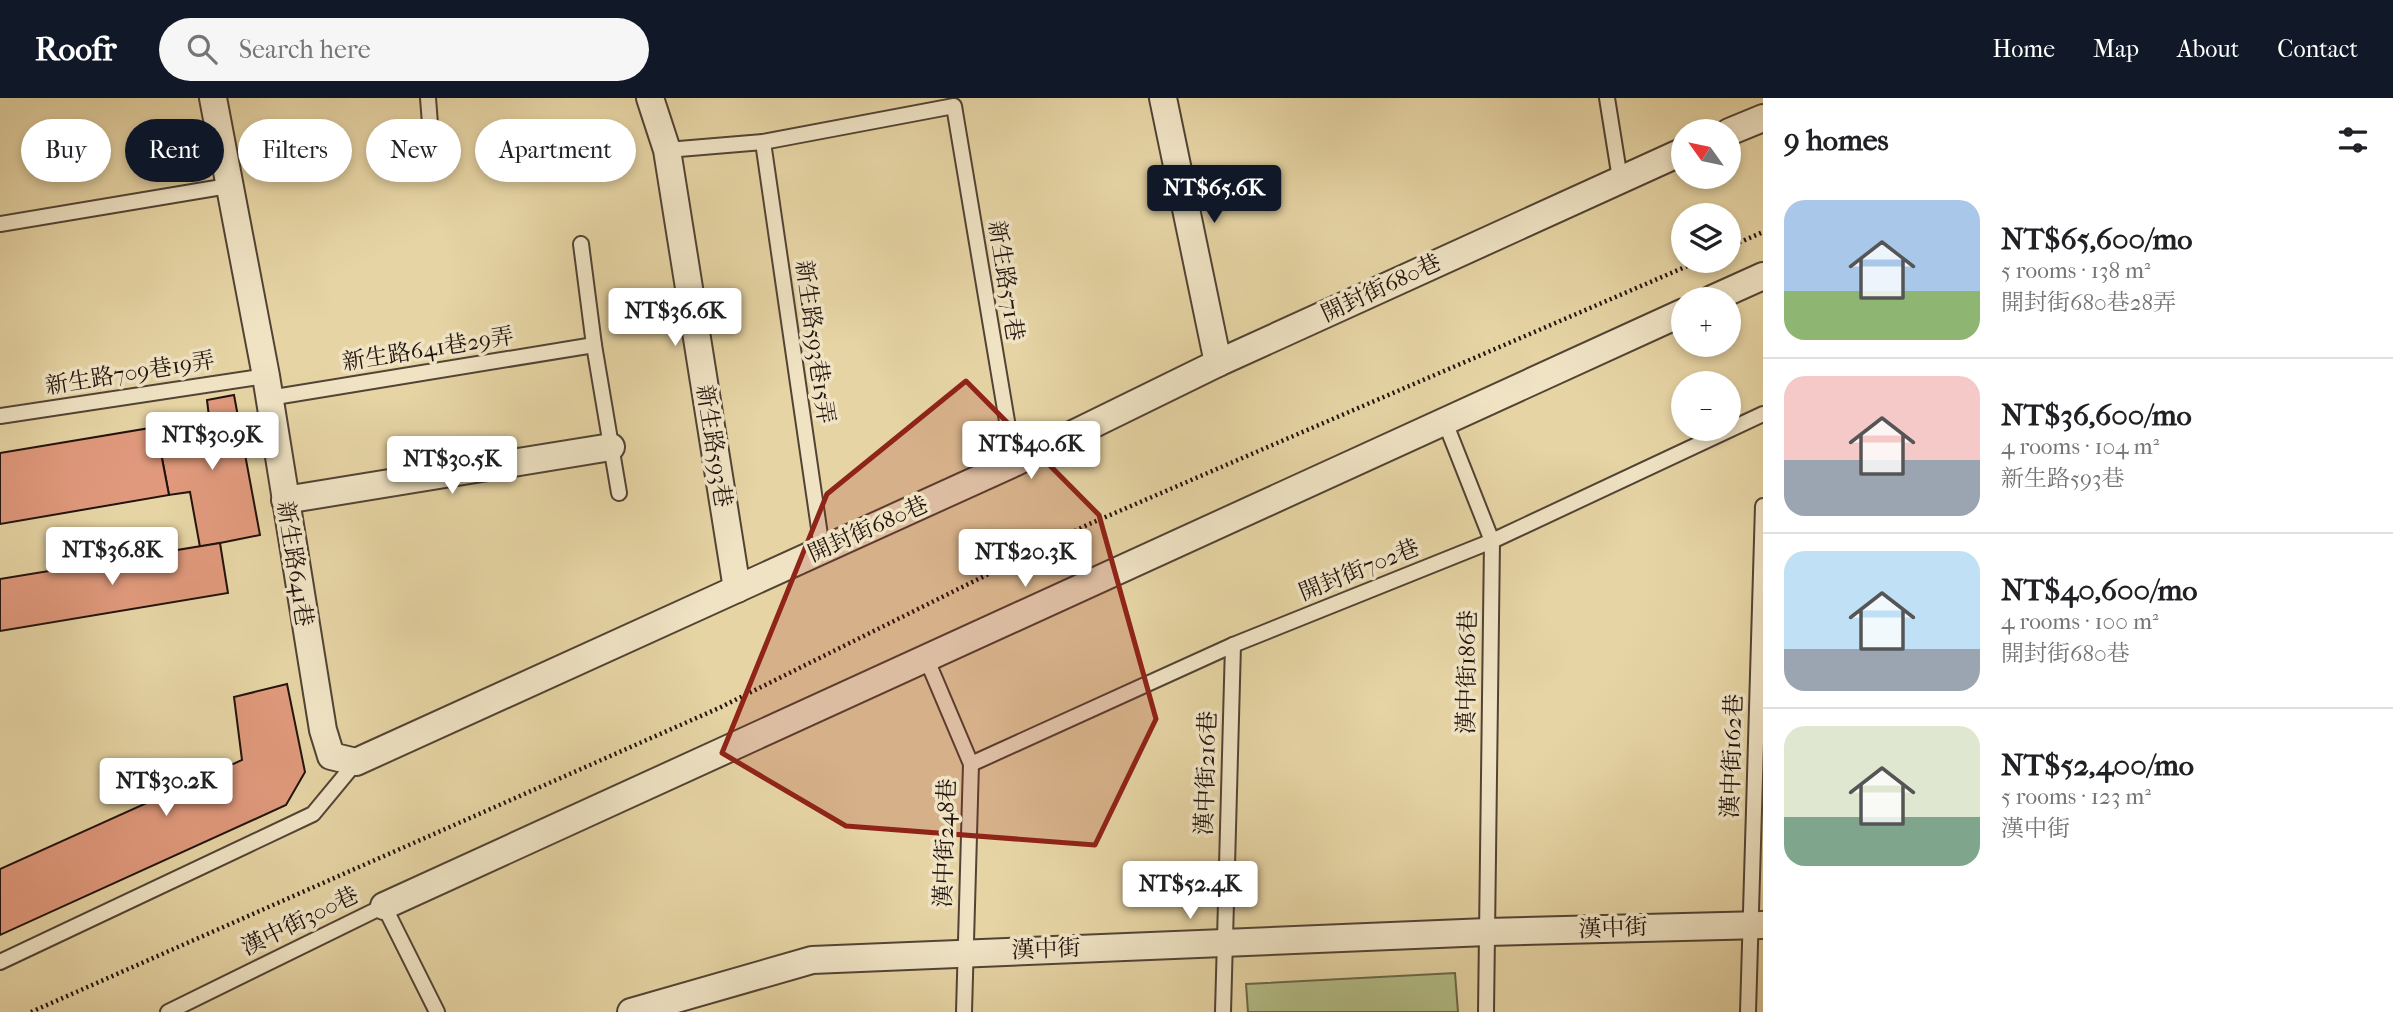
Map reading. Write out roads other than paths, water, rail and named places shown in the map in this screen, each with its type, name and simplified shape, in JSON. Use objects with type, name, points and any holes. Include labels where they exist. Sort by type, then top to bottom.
[{"type":"street","name":"新生路641巷","points":[[213,98],[267,387],[323,730],[331,756],[356,761]]},
{"type":"street","name":"新生路593巷","points":[[650,98],[667,150],[737,589]]},
{"type":"street","points":[[1163,98],[1218,363]]},
{"type":"street","points":[[1741,127],[1763,118]]},
{"type":"street","name":"開封街680巷","points":[[356,761],[1014,463],[1218,363],[1671,156]]},
{"type":"street","points":[[1739,287],[1763,276]]},
{"type":"street","points":[[384,905],[927,660],[1671,318]]},
{"type":"street","points":[[285,499],[611,447]]},
{"type":"street","name":"漢中街","points":[[631,1012],[812,960],[1487,932],[1756,925]]},
{"type":"lane","points":[[428,98],[430,119]]},
{"type":"lane","points":[[1607,98],[1620,178]]},
{"type":"lane","name":"新生路571巷","points":[[763,142],[954,106],[1014,463]]},
{"type":"lane","points":[[667,150],[763,142]]},
{"type":"lane","name":"新生路593巷15弄","points":[[763,142],[822,549]]},
{"type":"lane","points":[[0,224],[228,186]]},
{"type":"lane","points":[[581,244],[594,345],[619,493]]},
{"type":"lane","name":"新生路641巷29弄","points":[[267,387],[594,345]]},
{"type":"lane","name":"新生路709巷19弄","points":[[0,416],[267,387]]},
{"type":"lane","name":"開封街702巷","points":[[971,764],[1233,645],[1492,541],[1763,414]]},
{"type":"lane","name":"漢中街186巷","points":[[1445,422],[1492,541],[1486,1012]]},
{"type":"lane","name":"漢中街162巷","points":[[1748,1012],[1756,925],[1763,506]]},
{"type":"lane","name":"漢中街216巷","points":[[1223,1012],[1233,645]]},
{"type":"lane","name":"漢中街248巷","points":[[927,660],[971,764],[963,952],[964,1012]]},
{"type":"lane","points":[[0,962],[313,814],[356,761]]},
{"type":"lane","name":"漢中街300巷","points":[[168,1012],[384,905],[437,1012]]}]
